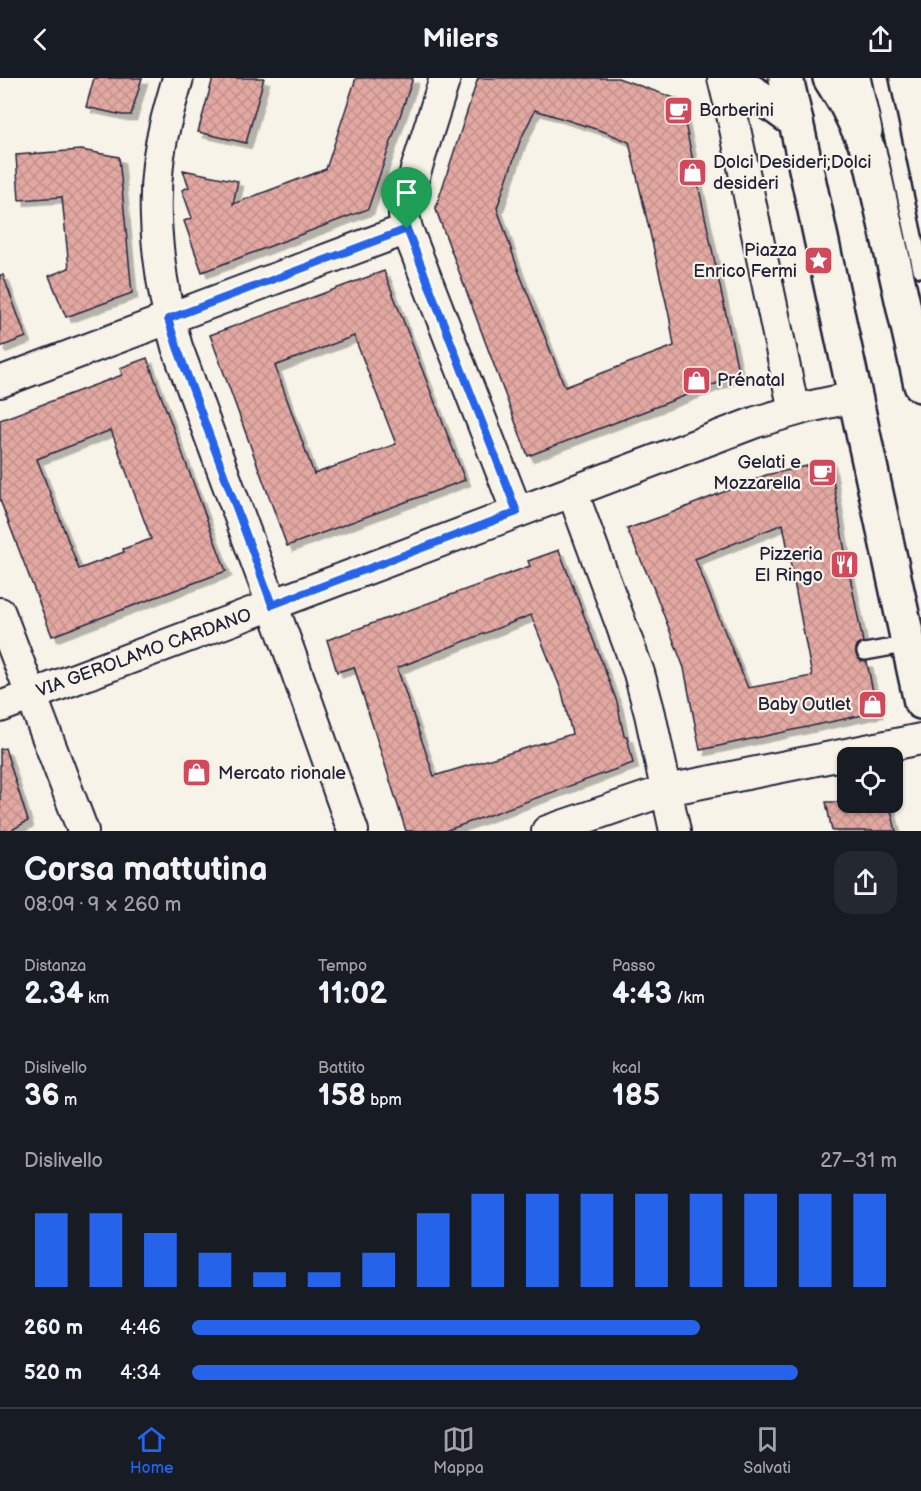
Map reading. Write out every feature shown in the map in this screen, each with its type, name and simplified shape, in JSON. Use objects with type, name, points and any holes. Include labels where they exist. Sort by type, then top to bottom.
[{"type":"main road","points":[[729,78],[796,122]]},
{"type":"main road","points":[[786,78],[921,702]]},
{"type":"main road","points":[[830,78],[846,104],[869,151]]},
{"type":"main road","points":[[853,78],[921,385]]},
{"type":"street","points":[[178,78],[161,146],[156,188],[157,233],[168,319],[353,831]]},
{"type":"street","points":[[445,78],[404,208],[404,215],[407,229],[517,512]]},
{"type":"street","points":[[723,78],[794,411],[855,397]]},
{"type":"street","points":[[0,382],[407,229]]},
{"type":"street","name":"VIA GEROLAMO CARDANO","points":[[0,706],[756,422],[794,411]]},
{"type":"street","points":[[572,491],[639,673],[675,831]]},
{"type":"street","points":[[0,613],[83,831]]},
{"type":"street","points":[[547,831],[667,790],[921,739]]},
{"type":"lane","points":[[880,78],[921,269]]},
{"type":"lane","points":[[865,652],[909,644]]},
{"type":"building","points":[[94,78],[142,78],[131,115],[86,107]]},
{"type":"building","points":[[213,78],[264,78],[246,143],[198,132]]},
{"type":"building","points":[[356,78],[413,78],[368,209],[202,272],[184,221],[192,218],[182,190],[189,187],[183,170],[238,181],[233,204],[326,169]]},
{"type":"building","points":[[478,78],[618,78],[680,100],[739,375],[528,456],[436,207]],"holes":[[[535,110],[629,142],[674,346],[565,387],[519,272],[497,208],[520,141]]]},
{"type":"building","points":[[81,150],[119,157],[132,293],[66,317],[49,276],[69,268],[62,197],[19,200],[16,155]]},
{"type":"building","points":[[384,271],[465,480],[287,546],[210,335]],"holes":[[[354,336],[396,444],[314,474],[275,366]]]},
{"type":"building","points":[[0,275],[3,275],[26,337],[0,347]]},
{"type":"building","points":[[147,358],[226,571],[52,636],[0,500],[0,420],[122,375],[120,368]],"holes":[[[111,430],[151,539],[79,569],[37,459]]]},
{"type":"building","points":[[830,461],[863,642],[856,648],[856,654],[861,661],[867,662],[877,712],[700,750],[684,668],[653,587],[627,529],[766,475]],"holes":[[[783,524],[812,676],[748,688],[695,559]]]},
{"type":"building","points":[[559,550],[617,702],[624,736],[627,736],[633,763],[445,831],[406,831],[354,667],[337,672],[327,640],[530,566],[528,561]],"holes":[[[531,615],[562,692],[572,734],[434,776],[397,668]]]},
{"type":"building","points":[[5,748],[28,821],[10,831],[0,831],[0,749]]},
{"type":"building","points":[[826,802],[837,802],[837,813],[892,813],[896,831],[832,831]]},
{"type":"place","name":"Barberini","points":[[678,110]]},
{"type":"place","name":"Dolci Desideri;Dolci desideri","points":[[692,172]]},
{"type":"place","name":"Piazza Enrico Fermi","points":[[818,260]]},
{"type":"place","name":"Prénatal","points":[[696,380]]},
{"type":"place","name":"Gelati e Mozzarella","points":[[822,472]]},
{"type":"place","name":"Pizzeria El Ringo","points":[[844,564]]},
{"type":"place","name":"Baby Outlet","points":[[872,704]]},
{"type":"place","name":"Mercato rionale","points":[[197,773]]},
{"type":"route","points":[[407,229],[517,512],[272,605],[168,319],[407,229]]}]
